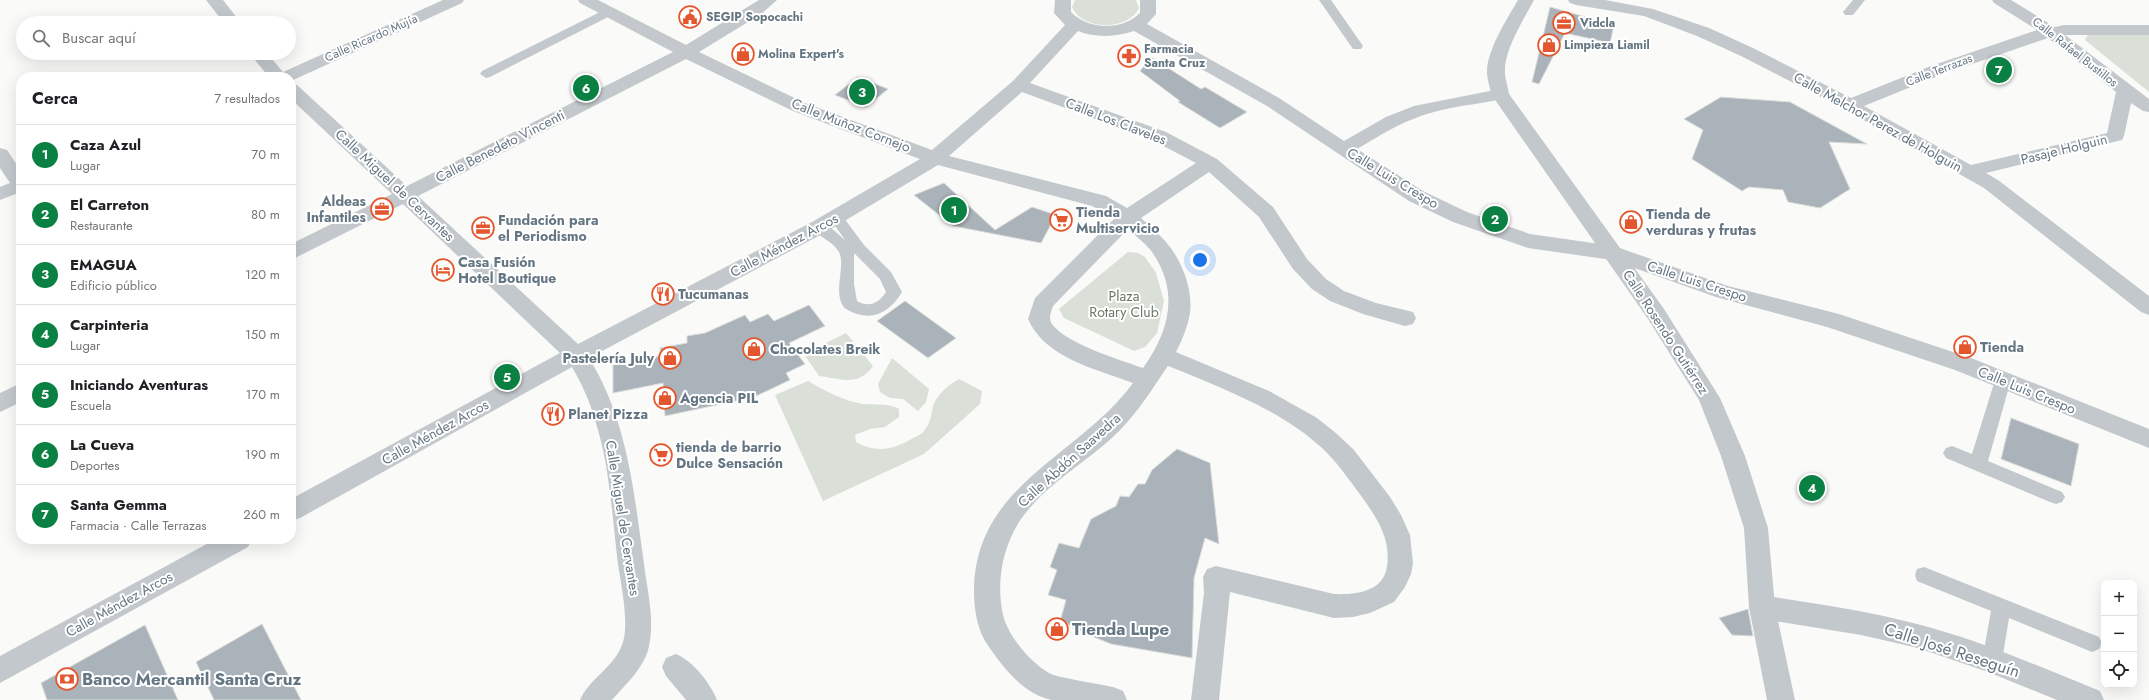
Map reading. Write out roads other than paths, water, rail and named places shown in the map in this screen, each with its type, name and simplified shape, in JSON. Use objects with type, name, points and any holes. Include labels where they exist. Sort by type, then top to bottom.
[{"type":"street","points":[[214,0],[227,16]]},
{"type":"street","name":"Calle Ricardo Mujía","points":[[296,72],[456,0]]},
{"type":"street","name":"Calle Muñoz Cornejo","points":[[586,0],[686,52],[798,107],[935,158],[1100,201],[1128,217]]},
{"type":"street","name":"Calle Benedeto Vincenti","points":[[296,250],[686,52],[755,11],[769,0]]},
{"type":"street","points":[[1063,0],[1061,8],[1063,14],[1075,24],[1099,31],[1118,30],[1136,25],[1148,14],[1150,7],[1149,0]]},
{"type":"street","name":"Calle Rosendo Gutiérrez","points":[[1526,0],[1509,31],[1498,59],[1496,72],[1500,94],[1524,130],[1614,253],[1656,314],[1709,398],[1733,456],[1756,528],[1762,607],[1782,700]]},
{"type":"street","name":"Calle Melchor Perez de Holguin","points":[[1576,0],[1647,12],[1703,32],[1746,52],[1850,105],[1991,184],[2070,244],[2149,308]]},
{"type":"street","name":"Calle Rafael Bustillos","points":[[2000,0],[2052,32],[2125,91],[2149,107]]},
{"type":"street","name":"Calle Méndez Arcos","points":[[296,507],[576,355],[819,227],[935,158],[1018,85],[1075,24]]},
{"type":"street","name":"Calle Luis Crespo","points":[[1136,25],[1273,102],[1416,196],[1466,219],[1528,241],[1614,253],[1723,292],[1831,320],[1963,364],[2149,439]]},
{"type":"street","name":"Calle Terrazas","points":[[1850,105],[2015,42],[2052,32],[2064,30],[2149,30]]},
{"type":"street","points":[[264,60],[274,72]]},
{"type":"street","name":"Calle Los Claveles","points":[[1018,85],[1159,136],[1210,164],[1239,187],[1266,212],[1288,243],[1300,264],[1319,284],[1337,296],[1371,309],[1405,318]]},
{"type":"street","name":"Pasaje Holguin","points":[[1969,171],[2115,136],[2125,91]]},
{"type":"street","name":"Calle Miguel de Cervantes","points":[[296,94],[576,355],[591,380],[607,420],[618,472],[638,617],[636,646],[626,664],[594,700]]},
{"type":"street","points":[[1344,149],[1375,130],[1410,114],[1432,107],[1500,94]]},
{"type":"street","points":[[0,154],[16,178]]},
{"type":"street","points":[[1147,379],[1062,345],[1045,332],[1040,319],[1043,303],[1128,217],[1210,164]]},
{"type":"street","points":[[0,194],[16,187]]},
{"type":"street","name":"Calle Abdón Saavedra","points":[[1113,700],[1042,685],[1013,659],[994,633],[987,602],[987,573],[998,536],[1012,512],[1031,490],[1106,429],[1132,401],[1164,355],[1179,317],[1179,294],[1172,269],[1159,247],[1128,217]]},
{"type":"street","points":[[1164,355],[1230,383],[1282,410],[1317,432],[1345,456],[1389,514],[1395,530],[1402,560],[1400,572],[1383,596],[1374,601],[1351,607],[1334,606],[1216,577],[1217,593],[1205,700]]},
{"type":"street","points":[[0,403],[16,395]]},
{"type":"street","name":"Calle Méndez Arcos","points":[[0,670],[230,544]]},
{"type":"street","name":"Calle José Reseguín","points":[[1762,607],[1861,623],[1911,634],[1992,661],[2090,700]]},
{"type":"street","points":[[676,667],[703,700]]},
{"type":"lane","points":[[1325,0],[1358,46]]},
{"type":"lane","points":[[1849,12],[1859,0]]},
{"type":"lane","points":[[486,74],[608,12]]},
{"type":"lane","points":[[819,227],[845,248],[848,257],[846,284],[850,304],[857,309],[869,310],[882,307],[890,301],[894,292],[886,276],[859,249],[836,217]]},
{"type":"lane","points":[[1978,464],[2003,380]]},
{"type":"lane","points":[[1952,453],[2056,497]]},
{"type":"lane","points":[[1924,576],[2092,643]]},
{"type":"lane","points":[[1992,661],[2001,606]]},
{"type":"place","name":"SEGIP Sopocachi","points":[[690,17]]},
{"type":"place","name":"Vidcla","points":[[1564,23]]},
{"type":"place","name":"Limpieza Liamil","points":[[1549,45]]},
{"type":"place","name":"Molina Expert's","points":[[743,54]]},
{"type":"place","name":"Farmacia Santa Cruz","points":[[1129,56]]},
{"type":"place","name":"Santa Gemma","points":[[1999,70]]},
{"type":"place","name":"La Cueva","points":[[586,88]]},
{"type":"place","name":"EMAGUA","points":[[862,92]]},
{"type":"place","name":"Aldeas Infantiles","points":[[382,209]]},
{"type":"place","name":"Caza Azul","points":[[954,210]]},
{"type":"place","name":"El Carreton","points":[[1495,219]]},
{"type":"place","name":"Tienda Multiservicio","points":[[1061,220]]},
{"type":"place","name":"Tienda de verduras y frutas","points":[[1631,222]]},
{"type":"place","name":"Fundación para el Periodismo","points":[[483,228]]},
{"type":"place","name":"Casa Fusión Hotel Boutique","points":[[443,270]]},
{"type":"place","name":"Tucumanas","points":[[663,294]]},
{"type":"place","name":"Tienda","points":[[1965,347]]},
{"type":"place","name":"Chocolates Breik","points":[[754,349]]},
{"type":"place","name":"Pastelería July","points":[[670,358]]},
{"type":"place","name":"Iniciando Aventuras","points":[[507,377]]},
{"type":"place","name":"Agencia PIL","points":[[665,398]]},
{"type":"place","name":"Planet Pizza","points":[[553,414]]},
{"type":"place","name":"tienda de barrio Dulce Sensación","points":[[661,455]]},
{"type":"place","name":"Carpinteria","points":[[1812,488]]},
{"type":"place","name":"Tienda Lupe","points":[[1057,629]]},
{"type":"place","name":"Banco Mercantil Santa Cruz","points":[[67,679]]},
{"type":"park label","name":"Plaza Rotary Club","points":[[1124,304]]}]
